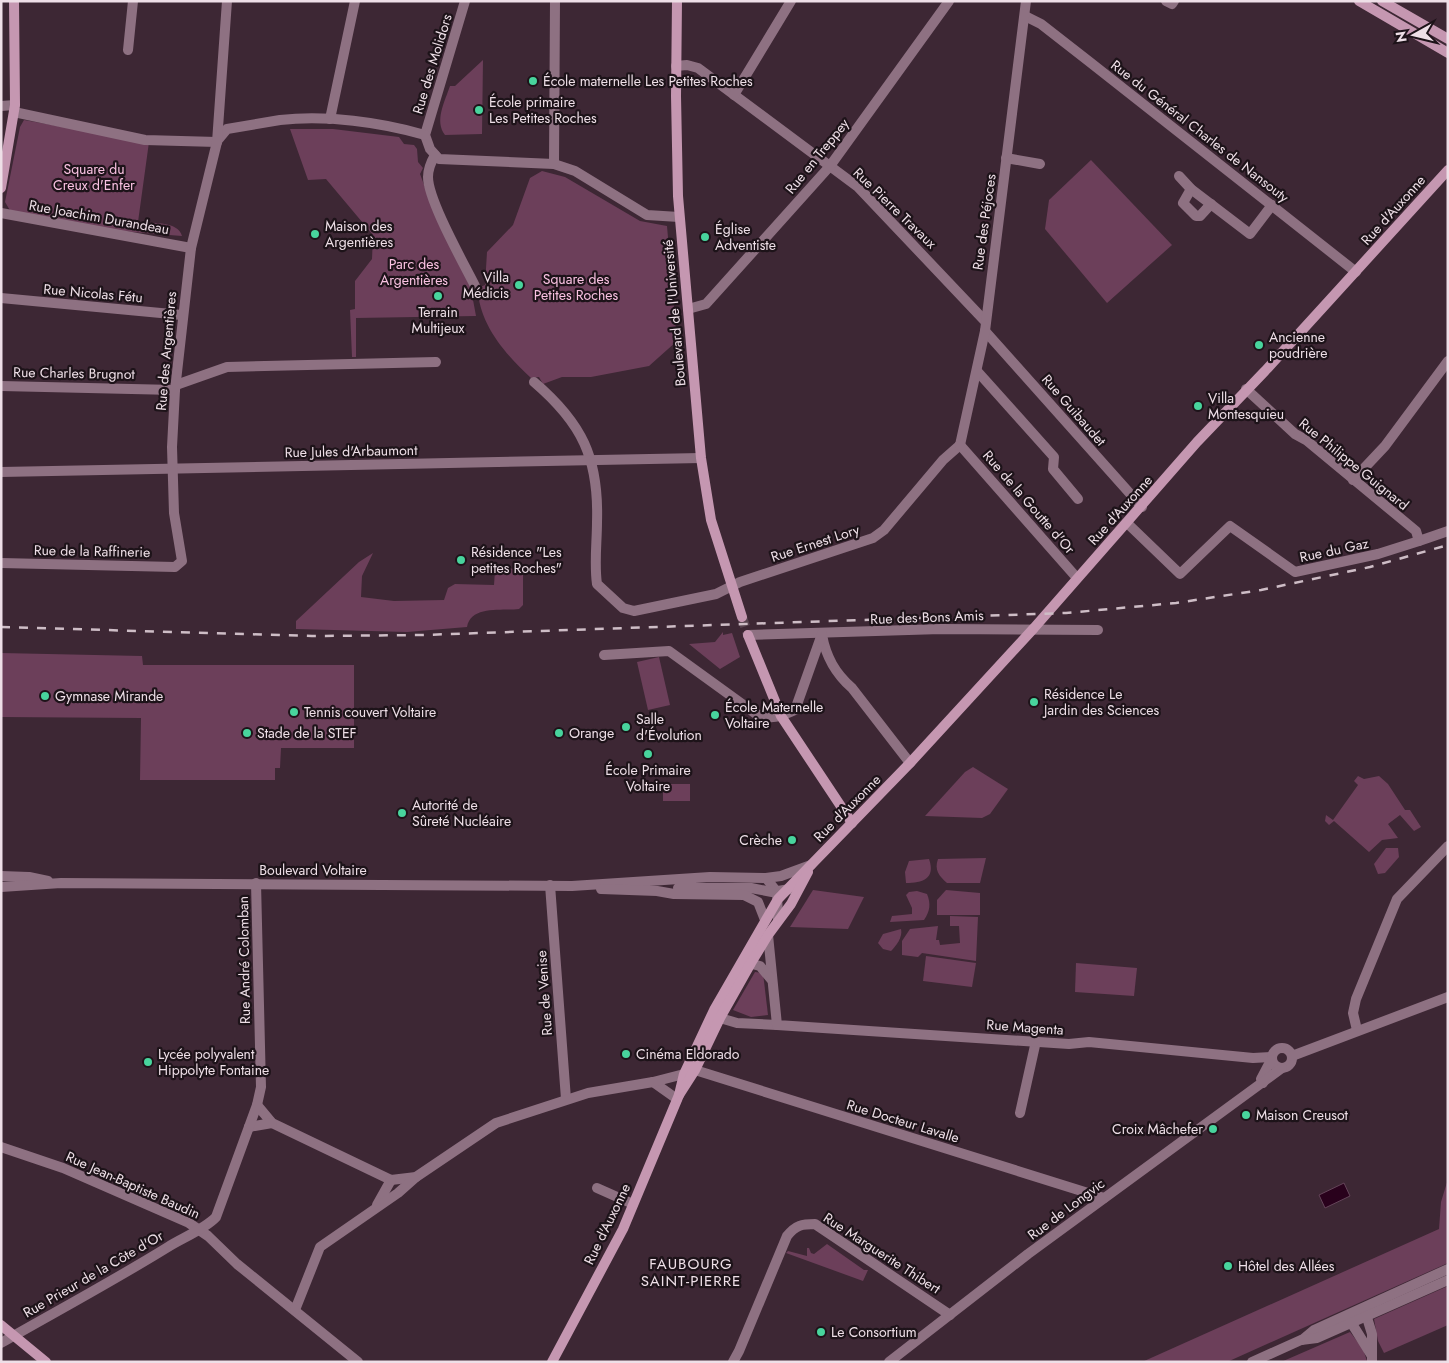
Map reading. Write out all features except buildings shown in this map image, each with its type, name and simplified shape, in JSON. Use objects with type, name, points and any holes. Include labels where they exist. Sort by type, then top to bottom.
[{"type":"main road","points":[[1,188],[14,109],[14,1]]},
{"type":"main road","name":"Boulevard de l'Université","points":[[678,1],[676,66],[679,217],[700,458],[711,520],[742,617]]},
{"type":"main road","points":[[1359,1],[1448,53]]},
{"type":"main road","points":[[1382,1],[1448,40]]},
{"type":"main road","name":"Rue d'Auxonne","points":[[678,1097],[695,1070],[765,920],[780,894],[811,866],[910,764],[1034,628],[1246,389],[1356,272],[1448,170]]},
{"type":"main road","points":[[748,635],[781,716],[852,823]]},
{"type":"main road","name":"Rue d'Auxonne","points":[[552,1362],[623,1229],[678,1097],[684,1074],[697,1046],[746,962],[768,935],[802,885],[811,866]]},
{"type":"main road","points":[[695,1070],[697,1046]]},
{"type":"main road","points":[[1,1325],[46,1362]]},
{"type":"street","points":[[128,50],[132,1]]},
{"type":"street","name":"Rue des Argentières","points":[[181,564],[174,513],[172,469],[176,388],[182,315],[191,248],[217,142],[227,1]]},
{"type":"street","points":[[330,119],[355,1]]},
{"type":"street","name":"Rue des Molidors","points":[[425,135],[465,1]]},
{"type":"street","points":[[554,164],[555,1]]},
{"type":"street","points":[[734,95],[791,1]]},
{"type":"street","name":"Rue en Treppey","points":[[688,309],[706,304],[830,166],[949,1]]},
{"type":"street","name":"Rue des Péjoces","points":[[960,445],[977,371],[984,326],[1026,1]]},
{"type":"street","points":[[1166,1],[1172,4],[1174,1]]},
{"type":"street","name":"Rue du Général Charles de Nansouty","points":[[1025,16],[1040,24],[1356,272]]},
{"type":"street","name":"Rue Pierre Travaux","points":[[676,66],[698,68],[858,187],[882,210],[984,326]]},
{"type":"street","points":[[1,106],[145,140],[217,142],[227,129],[282,120],[330,119],[405,130],[425,135],[430,149],[435,155],[445,160],[554,164],[575,171],[647,215],[679,217]]},
{"type":"street","points":[[435,155],[430,164],[429,184],[440,214],[475,286]]},
{"type":"street","points":[[1006,158],[1040,164]]},
{"type":"street","points":[[1179,176],[1192,189],[1250,234],[1272,205]]},
{"type":"street","points":[[1192,189],[1183,203],[1196,216],[1200,216],[1211,204]]},
{"type":"street","name":"Rue Joachim Durandeau","points":[[1,212],[191,248]]},
{"type":"street","name":"Rue Nicolas Fétu","points":[[1,298],[182,315]]},
{"type":"street","name":"Rue Guibaudet","points":[[984,326],[1142,507]]},
{"type":"street","points":[[1352,480],[1385,446],[1448,361]]},
{"type":"street","points":[[176,388],[227,366],[436,362]]},
{"type":"street","points":[[977,371],[1054,458],[1053,469],[1078,499]]},
{"type":"street","name":"Rue Ernest Lory","points":[[534,382],[557,402],[573,420],[583,438],[590,459],[597,509],[596,579],[599,587],[606,594],[623,608],[634,612],[716,594],[740,582],[873,538],[884,530],[943,460],[960,445]]},
{"type":"street","name":"Rue Charles Brugnot","points":[[1,386],[176,388]]},
{"type":"street","name":"Rue Philippe Guignard","points":[[1246,389],[1294,434],[1306,440],[1416,531],[1419,541]]},
{"type":"street","name":"Rue de la Goutte d'Or","points":[[960,445],[1077,578]]},
{"type":"street","name":"Rue Jules d'Arbaumont","points":[[1,472],[700,458]]},
{"type":"street","name":"Rue du Gaz","points":[[1127,523],[1180,574],[1230,526],[1295,572],[1378,554],[1419,541]]},
{"type":"street","points":[[1419,541],[1448,531]]},
{"type":"street","name":"Rue de la Raffinerie","points":[[1,563],[175,567],[181,564]]},
{"type":"street","name":"Rue des Bons Amis","points":[[748,635],[1034,628],[1098,630]]},
{"type":"street","points":[[604,655],[669,651],[756,714],[768,718],[781,716],[795,710],[822,634]]},
{"type":"street","points":[[822,634],[825,654],[842,679],[852,688],[910,764]]},
{"type":"street","points":[[1357,1030],[1353,1013],[1356,999],[1393,907],[1402,893],[1448,846]]},
{"type":"street","name":"Boulevard Voltaire","points":[[1,888],[54,883],[572,886],[634,880],[766,878],[781,876],[811,866]]},
{"type":"street","name":"Boulevard Voltaire","points":[[1,876],[29,877],[54,883]]},
{"type":"street","points":[[766,878],[780,894],[778,920]]},
{"type":"street","name":"Rue André Colomban","points":[[199,1229],[209,1225],[221,1209],[257,1105],[261,1087],[256,883]]},
{"type":"street","name":"Rue de Venise","points":[[550,885],[566,1099]]},
{"type":"street","name":"Boulevard Voltaire","points":[[657,891],[717,886],[752,888],[780,894],[802,885]]},
{"type":"street","name":"Boulevard Voltaire","points":[[572,886],[581,889],[657,891],[674,894],[744,895],[752,897],[758,902],[765,920]]},
{"type":"street","points":[[768,935],[777,1026]]},
{"type":"street","points":[[746,962],[760,966],[771,978]]},
{"type":"street","points":[[1292,1056],[1448,997]]},
{"type":"street","name":"Rue Magenta","points":[[720,1018],[737,1023],[777,1026],[1070,1044],[1089,1042],[1253,1058],[1271,1058]]},
{"type":"street","points":[[1020,1113],[1036,1041]]},
{"type":"street","points":[[1264,1083],[1261,1079],[1274,1050],[1280,1047],[1289,1050],[1292,1056],[1291,1063],[1282,1068],[1275,1066],[1271,1058]]},
{"type":"street","name":"Rue de Longvic","points":[[889,1362],[1104,1198],[1282,1068]]},
{"type":"street","name":"Rue Docteur Lavalle","points":[[695,1070],[1104,1198]]},
{"type":"street","points":[[295,1310],[320,1247],[375,1210],[416,1177],[496,1123],[566,1099],[684,1074]]},
{"type":"street","points":[[653,1082],[678,1097]]},
{"type":"street","points":[[257,1105],[272,1123],[391,1180],[416,1177]]},
{"type":"street","points":[[249,1127],[272,1123]]},
{"type":"street","name":"Rue Jean-Baptiste Baudin","points":[[1,1147],[63,1168],[199,1229],[237,1264],[358,1362]]},
{"type":"street","points":[[375,1210],[391,1180]]},
{"type":"street","points":[[597,1188],[633,1204]]},
{"type":"street","name":"Rue Marguerite Thibert","points":[[733,1360],[739,1351],[787,1236],[794,1227],[803,1224],[815,1224],[950,1315]]},
{"type":"street","name":"Rue Prieur de la Côte d'Or","points":[[1,1343],[108,1284],[199,1229]]},
{"type":"street","points":[[1365,1312],[1448,1269]]},
{"type":"street","points":[[1252,1362],[1301,1340],[1317,1338],[1349,1319],[1448,1280]]},
{"type":"street","points":[[1365,1312],[1372,1334],[1372,1359]]},
{"type":"street","points":[[1349,1319],[1372,1359]]},
{"type":"green space","points":[[483,60],[482,134],[445,135],[440,124],[440,117],[450,86],[455,86]]},
{"type":"green space","name":"Square du Creux d'Enfer","points":[[24,120],[149,142],[138,222],[170,225],[180,231],[182,236],[107,230],[11,212],[5,202],[20,127]]},
{"type":"green space","name":"Parc des Argentières","points":[[290,129],[333,129],[399,137],[404,144],[414,145],[417,149],[418,162],[423,168],[420,174],[435,214],[471,289],[476,316],[356,318],[356,357],[352,357],[350,310],[355,309],[355,281],[372,259],[373,235],[326,179],[308,180]]},
{"type":"green space","points":[[1091,160],[1172,245],[1107,303],[1045,229],[1049,200]]},
{"type":"green space","name":"Square des Petites Roches","points":[[542,171],[565,177],[640,221],[667,226],[677,341],[649,366],[591,377],[562,377],[543,384],[539,377],[531,378],[512,359],[488,326],[479,301],[478,288],[485,285],[487,252],[513,225],[530,178]]},
{"type":"green space","points":[[373,553],[362,576],[361,597],[394,601],[444,600],[448,588],[455,584],[494,585],[495,571],[499,568],[519,569],[523,574],[523,605],[519,609],[481,612],[474,615],[467,627],[407,632],[296,629],[296,621],[359,562]]},
{"type":"green space","points":[[723,632],[723,635],[732,633],[740,657],[720,669],[689,644],[715,642]]},
{"type":"green space","name":"Stade de la STEF","points":[[1,653],[142,656],[143,665],[354,665],[354,748],[281,748],[280,768],[275,768],[275,780],[140,780],[141,718],[1,717]]},
{"type":"green space","points":[[659,657],[670,705],[648,710],[637,662]]},
{"type":"green space","points":[[973,767],[1008,789],[990,814],[982,818],[925,816],[965,772]]},
{"type":"green space","points":[[1358,776],[1364,779],[1379,776],[1388,784],[1405,810],[1410,810],[1421,827],[1414,831],[1400,815],[1388,824],[1398,838],[1382,840],[1369,852],[1334,821],[1329,825],[1325,821],[1326,815],[1333,820],[1358,785],[1354,781]]},
{"type":"green space","points":[[663,784],[690,784],[690,801],[663,801]]},
{"type":"green space","points":[[1386,848],[1398,848],[1399,857],[1385,873],[1378,874],[1374,864]]},
{"type":"green space","points":[[986,858],[980,883],[947,883],[937,870],[938,859]]},
{"type":"green space","points":[[929,859],[931,871],[929,875],[922,881],[906,883],[905,872],[909,861]]},
{"type":"green space","points":[[813,890],[864,897],[848,929],[790,927]]},
{"type":"green space","points":[[946,890],[980,893],[980,915],[937,915],[937,900]]},
{"type":"green space","points":[[917,891],[927,894],[928,898],[928,914],[924,920],[890,922],[892,916],[912,914],[912,908],[906,895],[909,892]]},
{"type":"green space","points":[[950,916],[978,917],[976,961],[922,953],[918,957],[902,955],[902,941],[910,929],[938,926],[936,940],[939,940],[940,945],[960,943],[959,926],[950,926]]},
{"type":"green space","points":[[901,929],[900,938],[891,951],[883,949],[878,943],[883,934]]},
{"type":"green space","points":[[926,956],[976,963],[972,987],[923,981]]},
{"type":"green space","points":[[1076,963],[1137,968],[1134,996],[1075,992]]},
{"type":"green space","points":[[755,972],[763,973],[768,1015],[751,1017],[733,1010]]},
{"type":"green space","points":[[1448,1179],[1448,1263],[1227,1362],[1142,1362],[1439,1229],[1441,1202]]},
{"type":"green space","points":[[827,1244],[864,1270],[868,1270],[863,1281],[786,1253],[788,1251],[807,1256],[807,1248],[814,1254]]},
{"type":"green space","points":[[1448,1286],[1448,1325],[1384,1353],[1378,1341],[1374,1319]]},
{"type":"green space","points":[[1350,1332],[1363,1349],[1367,1361],[1281,1362]]},
{"type":"shaded area","points":[[1344,1183],[1350,1196],[1325,1208],[1319,1195]]},
{"type":"tunnel","points":[[742,617],[748,635]]},
{"type":"railway","points":[[1,627],[312,636],[422,635],[1066,613],[1176,603],[1261,590],[1370,567],[1448,545]]},
{"type":"place","name":"École maternelle Les Petites Roches","points":[[533,81]]},
{"type":"place","name":"École primaire Les Petites Roches","points":[[479,110]]},
{"type":"place","name":"Maison des Argentières","points":[[315,234]]},
{"type":"place","name":"Église Adventiste","points":[[705,237]]},
{"type":"place","name":"Villa Médicis","points":[[519,285]]},
{"type":"place","name":"Terrain Multijeux","points":[[438,296]]},
{"type":"place","name":"Ancienne poudrière","points":[[1259,345]]},
{"type":"place","name":"Villa Montesquieu","points":[[1198,406]]},
{"type":"place","name":"Résidence \"Les petites Roches\"","points":[[461,560]]},
{"type":"place","name":"Gymnase Mirande","points":[[45,696]]},
{"type":"place","name":"Résidence Le Jardin des Sciences","points":[[1034,702]]},
{"type":"place","name":"Tennis couvert Voltaire","points":[[294,712]]},
{"type":"place","name":"École Maternelle Voltaire","points":[[715,715]]},
{"type":"place","name":"Salle d'Évolution","points":[[626,727]]},
{"type":"place","name":"Stade de la STEF","points":[[247,733]]},
{"type":"place","name":"Orange","points":[[559,733]]},
{"type":"place","name":"École Primaire Voltaire","points":[[648,754]]},
{"type":"place","name":"Autorité de Sûreté Nucléaire","points":[[402,813]]},
{"type":"place","name":"Crèche","points":[[792,840]]},
{"type":"place","name":"Cinéma Eldorado","points":[[626,1054]]},
{"type":"place","name":"Lycée polyvalent Hippolyte Fontaine","points":[[148,1062]]},
{"type":"place","name":"Maison Creusot","points":[[1246,1115]]},
{"type":"place","name":"Croix Mâchefer","points":[[1213,1129]]},
{"type":"place","name":"Hôtel des Allées","points":[[1228,1266]]},
{"type":"place","name":"Le Consortium","points":[[821,1332]]},
{"type":"district","name":"FAUBOURG SAINT-PIERRE","points":[[691,1272]]}]
